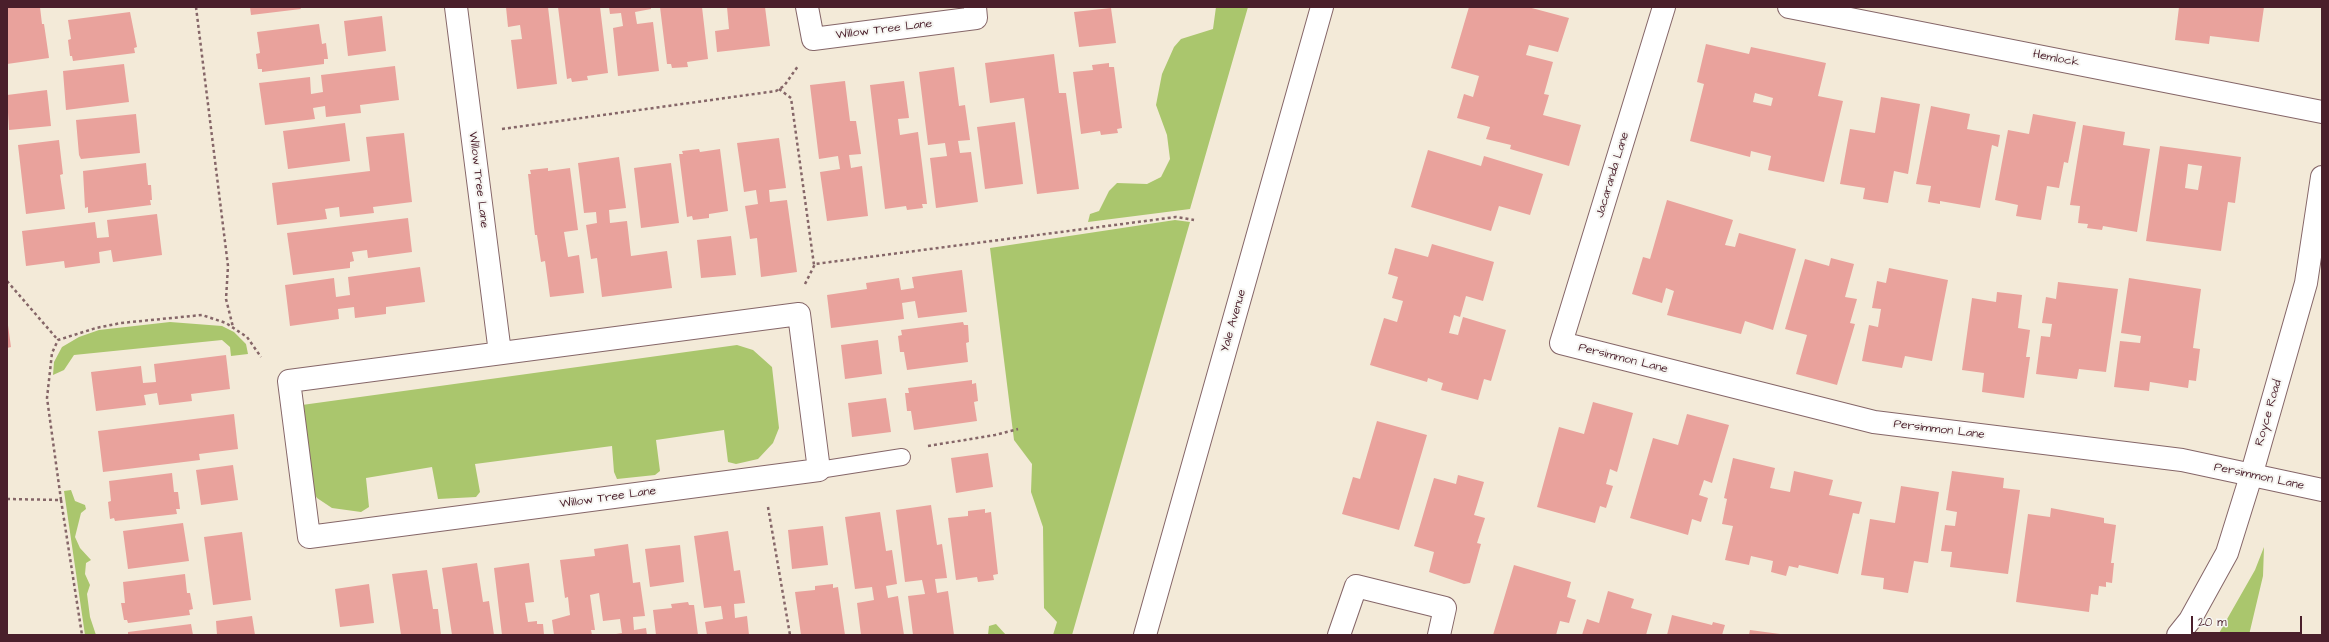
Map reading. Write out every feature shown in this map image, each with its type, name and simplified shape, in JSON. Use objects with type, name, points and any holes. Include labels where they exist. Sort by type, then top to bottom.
[{"type":"street","name":"Willow Tree Lane","points":[[456,7],[500,353]]},
{"type":"street","name":"Willow Tree Lane","points":[[807,7],[813,39],[976,18],[975,7]]},
{"type":"street","name":"Yale Avenue","points":[[1145,635],[1322,7]]},
{"type":"street","name":"Jacaranda Lane","points":[[1561,343],[1664,7]]},
{"type":"street","name":"Hemlock","points":[[1789,7],[2322,112]]},
{"type":"street","name":"Royce Road","points":[[2178,635],[2190,620],[2226,553],[2251,476],[2306,283],[2322,177]]},
{"type":"street","name":"Willow Tree Lane","points":[[799,314],[819,470],[309,537],[289,381],[799,314]]},
{"type":"street","name":"Persimmon Lane","points":[[1561,343],[1874,422],[2182,460],[2322,490]]},
{"type":"street","points":[[1339,635],[1356,586],[1445,608],[1438,635]]},
{"type":"lane","points":[[819,470],[902,456]]},
{"type":"path","points":[[196,7],[228,266],[226,299],[233,327]]},
{"type":"path","points":[[496,130],[776,92],[798,65]]},
{"type":"path","points":[[779,89],[791,98],[814,266],[802,291]]},
{"type":"path","points":[[814,266],[1176,217],[1194,220]]},
{"type":"path","points":[[7,281],[58,340]]},
{"type":"path","points":[[82,635],[60,500],[47,398],[52,353],[58,340],[96,328],[121,323],[202,315],[233,327],[247,337],[261,357]]},
{"type":"path","points":[[928,446],[995,436],[1018,429]]},
{"type":"path","points":[[7,499],[60,500]]},
{"type":"path","points":[[768,507],[790,635]]},
{"type":"green space","points":[[1216,7],[1248,7],[1190,209],[1088,222],[1090,214],[1099,211],[1109,191],[1117,183],[1147,184],[1161,177],[1170,159],[1167,135],[1156,105],[1162,74],[1174,47],[1181,39],[1213,29]]},
{"type":"green space","points":[[1175,220],[1190,222],[1072,635],[1053,635],[1057,622],[1044,608],[1043,527],[1031,492],[1032,464],[1014,440],[990,248]]},
{"type":"green space","points":[[170,322],[222,326],[234,332],[246,344],[248,354],[231,356],[230,347],[222,340],[74,355],[64,370],[53,375],[54,362],[62,347],[79,337],[99,330]]},
{"type":"green space","points":[[737,345],[753,350],[772,367],[779,428],[773,443],[758,459],[736,464],[728,462],[724,430],[656,440],[660,471],[655,475],[617,479],[614,472],[612,446],[475,464],[480,492],[476,497],[438,499],[432,467],[366,478],[369,507],[361,512],[332,508],[317,498],[308,484],[302,405]]},
{"type":"green space","points":[[71,490],[75,501],[85,505],[86,509],[81,513],[75,537],[80,548],[91,560],[86,563],[85,574],[90,585],[87,594],[90,617],[96,635],[85,635],[64,491]]},
{"type":"green space","points":[[2264,547],[2263,576],[2249,635],[2218,635],[2255,570]]},
{"type":"green space","points":[[996,624],[1006,635],[988,635],[989,626]]},
{"type":"building","points":[[7,7],[40,7],[49,58],[7,64]]},
{"type":"building","points":[[250,7],[300,7],[301,9],[251,15]]},
{"type":"building","points":[[506,7],[548,7],[557,84],[517,89],[511,40],[522,39],[520,25],[508,27]]},
{"type":"building","points":[[558,7],[600,7],[608,73],[587,76],[588,80],[572,82],[571,78],[567,79]]},
{"type":"building","points":[[609,7],[651,7],[651,9],[635,12],[637,24],[653,22],[659,71],[618,76],[613,28],[623,26],[621,13],[610,14]]},
{"type":"building","points":[[660,7],[702,7],[708,59],[687,62],[688,67],[672,68],[671,64],[667,64]]},
{"type":"building","points":[[727,7],[765,7],[770,46],[717,52],[715,31],[729,29]]},
{"type":"building","points":[[1469,7],[1528,7],[1569,18],[1558,52],[1529,45],[1526,55],[1553,62],[1544,94],[1549,95],[1543,115],[1581,125],[1569,166],[1510,149],[1511,145],[1486,139],[1490,127],[1457,118],[1464,94],[1473,97],[1479,76],[1451,68]]},
{"type":"building","points":[[2179,7],[2264,7],[2259,42],[2210,36],[2209,44],[2175,40]]},
{"type":"building","points":[[1111,8],[1116,43],[1079,47],[1074,12]]},
{"type":"building","points":[[130,12],[137,47],[134,48],[135,53],[73,61],[72,56],[70,56],[68,40],[71,39],[68,20]]},
{"type":"building","points":[[382,16],[386,51],[348,56],[344,21]]},
{"type":"building","points":[[319,24],[322,44],[326,43],[328,59],[324,59],[324,64],[262,72],[262,69],[258,69],[256,54],[260,53],[257,32]]},
{"type":"building","points":[[1706,44],[1749,54],[1751,47],[1826,63],[1818,96],[1843,101],[1824,182],[1768,170],[1771,156],[1751,151],[1750,157],[1690,141],[1704,84],[1697,82]],"holes":[[[1755,93],[1773,98],[1771,106],[1753,102]]]},
{"type":"building","points":[[1054,54],[1059,93],[1066,93],[1079,189],[1037,194],[1024,98],[990,103],[985,63]]},
{"type":"building","points":[[1109,63],[1109,67],[1114,67],[1122,128],[1117,129],[1118,133],[1101,135],[1100,131],[1081,134],[1073,72],[1093,70],[1092,65]]},
{"type":"building","points":[[124,64],[129,102],[66,110],[63,71]]},
{"type":"building","points":[[395,66],[399,100],[360,105],[361,113],[326,117],[325,106],[313,108],[315,119],[265,125],[259,83],[310,77],[311,94],[323,92],[321,75]]},
{"type":"building","points":[[954,67],[959,106],[965,105],[970,140],[958,141],[960,153],[971,152],[978,202],[936,208],[930,158],[947,156],[945,143],[928,145],[919,72]]},
{"type":"building","points":[[845,81],[850,121],[856,121],[861,154],[849,155],[851,168],[862,166],[868,216],[827,221],[820,172],[840,169],[838,156],[819,159],[810,85]]},
{"type":"building","points":[[904,81],[909,118],[898,119],[900,135],[918,132],[927,204],[922,204],[923,208],[907,210],[906,206],[885,209],[870,85]]},
{"type":"building","points":[[47,90],[51,126],[9,130],[7,95]]},
{"type":"building","points":[[1881,97],[1920,104],[1908,174],[1894,171],[1888,203],[1863,199],[1865,188],[1840,184],[1850,129],[1875,133]]},
{"type":"building","points":[[1931,106],[1970,114],[1967,129],[2000,135],[1998,147],[1992,145],[1980,208],[1940,201],[1940,204],[1928,202],[1931,186],[1916,184]]},
{"type":"building","points":[[136,114],[140,153],[81,159],[79,155],[76,120]]},
{"type":"building","points":[[2033,114],[2076,122],[2068,163],[2064,162],[2059,188],[2047,186],[2041,220],[2016,216],[2018,205],[1995,200],[2008,130],[2029,134]]},
{"type":"building","points":[[1015,122],[1023,184],[985,189],[977,127]]},
{"type":"building","points":[[345,123],[350,161],[288,169],[283,131]]},
{"type":"building","points":[[2083,125],[2125,132],[2123,145],[2150,149],[2137,232],[2103,226],[2102,230],[2087,228],[2088,224],[2078,223],[2080,206],[2070,205]]},
{"type":"building","points":[[404,133],[412,202],[373,207],[374,213],[340,217],[339,207],[325,209],[327,219],[277,225],[272,183],[370,171],[366,137]]},
{"type":"building","points":[[779,138],[786,188],[769,190],[770,202],[787,200],[797,272],[761,277],[757,238],[750,239],[745,206],[758,204],[756,190],[744,192],[737,143]]},
{"type":"building","points":[[59,140],[63,174],[60,175],[65,209],[26,214],[18,145]]},
{"type":"building","points":[[2160,146],[2241,157],[2235,203],[2228,202],[2221,251],[2146,241]],"holes":[[[2188,164],[2202,166],[2198,190],[2185,188]]]},
{"type":"building","points":[[699,149],[700,152],[720,149],[728,211],[709,214],[709,218],[693,220],[692,216],[687,217],[679,154],[683,154],[682,151]]},
{"type":"building","points":[[1428,150],[1481,166],[1484,156],[1543,174],[1530,215],[1499,206],[1491,231],[1411,207]]},
{"type":"building","points":[[619,157],[626,208],[609,210],[610,223],[627,221],[631,256],[667,251],[672,288],[602,297],[597,258],[591,259],[586,225],[597,223],[596,212],[584,213],[578,163]]},
{"type":"building","points":[[146,163],[148,185],[151,185],[151,205],[88,213],[88,207],[85,208],[83,171]]},
{"type":"building","points":[[671,163],[679,223],[641,228],[634,168]]},
{"type":"building","points":[[548,168],[548,171],[570,168],[578,230],[564,232],[568,257],[579,255],[584,293],[550,297],[545,261],[541,262],[537,235],[535,235],[528,174],[531,174],[530,170]]},
{"type":"building","points":[[1667,200],[1733,220],[1725,245],[1735,247],[1739,233],[1796,249],[1773,330],[1745,321],[1741,334],[1667,315],[1674,291],[1666,288],[1662,303],[1632,294],[1643,257],[1650,259]]},
{"type":"building","points":[[157,214],[162,255],[113,262],[111,250],[99,252],[100,263],[65,268],[64,261],[26,266],[22,231],[95,222],[97,238],[109,237],[107,220]]},
{"type":"building","points":[[408,218],[412,252],[368,258],[367,250],[352,252],[354,261],[350,262],[350,268],[293,275],[287,233]]},
{"type":"building","points":[[731,236],[736,275],[701,278],[697,240]]},
{"type":"building","points":[[1432,244],[1494,262],[1483,301],[1466,296],[1460,317],[1454,315],[1449,333],[1458,335],[1463,317],[1506,330],[1491,381],[1484,379],[1478,400],[1441,390],[1443,383],[1428,378],[1427,382],[1370,365],[1384,318],[1397,322],[1403,301],[1392,298],[1398,277],[1388,274],[1395,248],[1428,257]]},
{"type":"building","points":[[1831,258],[1854,264],[1845,297],[1857,299],[1850,323],[1855,324],[1837,385],[1796,374],[1807,335],[1785,329],[1805,259],[1829,266]]},
{"type":"building","points":[[420,267],[425,302],[386,307],[386,314],[355,318],[354,307],[338,309],[339,319],[290,326],[285,285],[334,278],[336,297],[350,295],[348,277]]},
{"type":"building","points":[[1889,268],[1948,280],[1932,361],[1905,356],[1902,368],[1862,361],[1869,325],[1878,327],[1881,309],[1872,308],[1877,281],[1886,283]]},
{"type":"building","points":[[962,270],[967,312],[918,318],[915,301],[902,303],[904,319],[831,328],[827,295],[867,289],[866,283],[899,278],[901,290],[914,288],[912,277]]},
{"type":"building","points":[[2129,278],[2201,289],[2193,348],[2200,349],[2196,381],[2189,380],[2188,388],[2150,382],[2149,391],[2114,387],[2120,341],[2140,343],[2141,336],[2121,333]]},
{"type":"building","points":[[2058,282],[2118,289],[2106,372],[2079,369],[2077,379],[2036,374],[2041,336],[2050,337],[2052,324],[2042,323],[2046,297],[2056,299]]},
{"type":"building","points":[[1997,292],[2022,295],[2018,328],[2030,330],[2026,357],[2030,357],[2024,398],[1982,392],[1984,373],[1962,370],[1972,298],[1996,302]]},
{"type":"building","points":[[7,318],[11,347],[7,348]]},
{"type":"building","points":[[963,322],[964,325],[968,325],[969,342],[966,343],[968,362],[907,370],[904,352],[900,352],[898,336],[902,335],[901,330]]},
{"type":"building","points":[[878,340],[882,374],[845,379],[841,345]]},
{"type":"building","points":[[226,355],[230,389],[191,394],[192,401],[159,405],[157,393],[144,395],[146,405],[96,411],[91,372],[141,366],[143,383],[156,382],[154,364]]},
{"type":"building","points":[[972,380],[972,384],[976,383],[978,401],[974,402],[977,421],[914,430],[911,411],[907,411],[905,393],[909,393],[908,388]]},
{"type":"building","points":[[886,398],[891,432],[852,437],[848,403]]},
{"type":"building","points":[[1593,402],[1633,413],[1617,472],[1610,469],[1606,484],[1613,486],[1606,508],[1600,506],[1595,523],[1537,507],[1559,427],[1584,434]]},
{"type":"building","points":[[234,414],[238,449],[199,454],[200,460],[103,472],[98,431]]},
{"type":"building","points":[[1687,414],[1729,425],[1712,483],[1704,480],[1699,495],[1708,498],[1701,522],[1692,519],[1688,535],[1630,518],[1653,438],[1678,445]]},
{"type":"building","points":[[1377,421],[1427,435],[1399,530],[1342,514],[1353,477],[1360,479]]},
{"type":"building","points":[[988,453],[993,487],[956,493],[951,458]]},
{"type":"building","points":[[1733,458],[1775,468],[1770,488],[1790,492],[1794,471],[1833,480],[1829,495],[1862,502],[1859,514],[1853,513],[1838,574],[1799,565],[1798,568],[1789,566],[1786,576],[1771,572],[1773,561],[1751,556],[1749,565],[1725,560],[1733,526],[1722,524],[1727,499],[1724,498]]},
{"type":"building","points":[[233,465],[238,500],[201,505],[196,470]]},
{"type":"building","points":[[1952,471],[2004,478],[2003,488],[2020,490],[2008,574],[1950,567],[1952,552],[1941,551],[1945,525],[1955,526],[1957,512],[1946,510]]},
{"type":"building","points":[[172,473],[174,492],[178,492],[180,509],[176,509],[177,514],[115,521],[114,518],[110,519],[108,502],[111,501],[109,481]]},
{"type":"building","points":[[1458,475],[1484,482],[1474,515],[1485,518],[1477,543],[1481,544],[1470,583],[1464,584],[1429,572],[1434,552],[1414,546],[1434,478],[1456,484]]},
{"type":"building","points":[[1901,486],[1939,492],[1928,563],[1914,561],[1908,593],[1883,589],[1884,578],[1861,575],[1870,519],[1895,523]]},
{"type":"building","points":[[931,505],[937,545],[942,544],[947,578],[935,579],[937,593],[948,591],[954,635],[913,635],[908,596],[925,594],[922,580],[905,582],[896,510]]},
{"type":"building","points":[[2051,508],[2104,518],[2104,523],[2116,525],[2111,563],[2114,563],[2112,583],[2106,582],[2106,587],[2099,586],[2098,595],[2091,594],[2089,612],[2016,602],[2028,514],[2050,517]]},
{"type":"building","points":[[985,509],[985,513],[991,512],[998,574],[993,575],[994,580],[978,582],[977,577],[956,580],[948,518],[968,516],[968,511]]},
{"type":"building","points":[[880,512],[886,551],[892,550],[897,584],[886,586],[888,598],[898,596],[904,635],[861,635],[857,603],[874,600],[872,587],[855,589],[845,517]]},
{"type":"building","points":[[183,523],[189,561],[128,569],[123,531]]},
{"type":"building","points":[[823,526],[828,565],[792,569],[788,530]]},
{"type":"building","points":[[728,531],[734,571],[740,570],[745,603],[734,604],[735,618],[747,616],[749,635],[707,635],[705,622],[723,619],[721,606],[704,608],[694,536]]},
{"type":"building","points":[[242,532],[251,600],[213,605],[204,537]]},
{"type":"building","points":[[628,544],[633,583],[640,582],[645,616],[633,617],[634,630],[646,628],[647,635],[610,635],[622,633],[620,619],[603,621],[599,593],[590,595],[595,630],[591,630],[592,635],[554,635],[552,620],[570,615],[568,597],[565,598],[560,560],[595,556],[594,549]]},
{"type":"building","points":[[680,545],[684,582],[650,587],[645,549]]},
{"type":"building","points":[[477,563],[483,602],[489,601],[494,635],[452,635],[442,568]]},
{"type":"building","points":[[529,563],[534,602],[525,603],[528,622],[537,621],[537,624],[543,624],[544,635],[502,635],[494,568]]},
{"type":"building","points":[[1514,565],[1571,582],[1567,597],[1576,600],[1569,623],[1560,621],[1556,635],[1493,635]]},
{"type":"building","points":[[427,570],[433,609],[438,609],[441,635],[401,635],[392,574]]},
{"type":"building","points":[[185,574],[187,593],[190,593],[193,609],[189,610],[190,615],[128,623],[127,620],[124,620],[121,603],[125,603],[123,582]]},
{"type":"building","points":[[369,584],[374,623],[340,627],[335,589]]},
{"type":"building","points":[[833,584],[833,588],[838,587],[845,635],[801,635],[795,592],[815,590],[815,586]]},
{"type":"building","points":[[1608,591],[1634,599],[1631,608],[1652,614],[1646,635],[1582,635],[1587,619],[1599,623]]},
{"type":"building","points":[[688,602],[689,605],[694,605],[698,635],[656,635],[653,610],[672,608],[671,604]]},
{"type":"building","points":[[1672,615],[1712,625],[1713,622],[1725,625],[1722,635],[1667,635]]},
{"type":"building","points":[[252,616],[255,635],[217,635],[216,621]]},
{"type":"building","points":[[191,624],[193,635],[128,635],[128,632]]},
{"type":"building","points":[[1750,630],[1780,634],[1780,635],[1749,635]]}]
